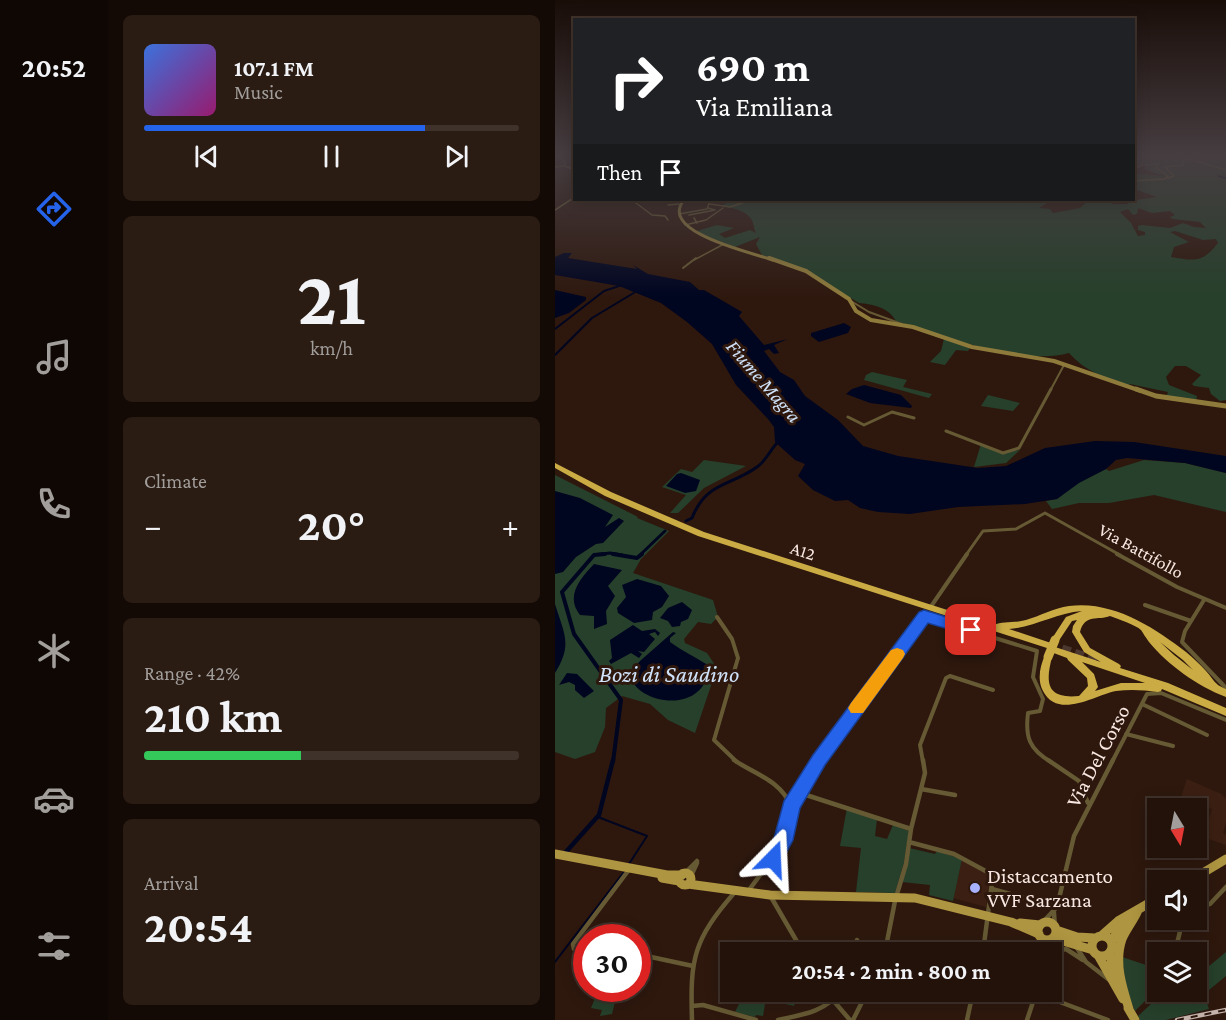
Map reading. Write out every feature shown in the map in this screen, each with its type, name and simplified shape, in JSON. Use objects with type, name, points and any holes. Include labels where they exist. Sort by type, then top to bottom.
[{"type":"highway","name":"A12","points":[[555,467],[608,494],[701,534],[986,625],[1052,649]]},
{"type":"highway","name":"A12","points":[[555,467],[606,496],[699,536],[1052,649],[1226,710]]},
{"type":"highway","points":[[986,625],[1025,625],[1060,611],[1079,608],[1103,610],[1145,629],[1151,640],[1200,680],[1226,693]]},
{"type":"highway","points":[[1118,616],[1096,611],[1077,614],[1065,622],[1042,674],[1042,683],[1047,690],[1061,699],[1077,700],[1127,686],[1180,692]]},
{"type":"highway","points":[[1118,616],[1087,617],[1078,624],[1076,632],[1087,650],[1121,668]]},
{"type":"highway","points":[[1052,649],[1080,664],[1091,676],[1091,692],[1077,700]]},
{"type":"highway","name":"A12","points":[[1101,662],[1226,710]]},
{"type":"main road","points":[[682,203],[679,214],[685,225],[695,235],[806,272],[849,299],[853,307],[871,320],[913,327],[972,347],[1064,364],[1156,396],[1226,406]]},
{"type":"main road","points":[[560,856],[628,871],[686,878]]},
{"type":"main road","points":[[560,856],[686,878],[736,891],[750,889],[770,895],[932,901],[1048,932],[1085,938],[1098,937],[1111,942]]},
{"type":"main road","points":[[1207,870],[1226,859]]},
{"type":"main road","points":[[1207,870],[1211,868]]},
{"type":"main road","points":[[1121,992],[1095,953],[1091,943],[1118,921],[1147,905]]},
{"type":"main road","points":[[1135,1020],[1121,992],[1110,955],[1113,949],[1111,942],[1119,926],[1138,910]]},
{"type":"main road","points":[[1121,992],[1119,950],[1122,938],[1138,910]]},
{"type":"main road","points":[[1048,932],[1095,953],[1110,955]]},
{"type":"street","points":[[635,203],[652,215],[664,216],[668,220]]},
{"type":"street","points":[[668,205],[679,203]]},
{"type":"street","points":[[679,214],[715,210],[708,203]]},
{"type":"street","points":[[689,214],[709,206],[741,206],[746,203]]},
{"type":"street","points":[[685,225],[706,220],[723,207]]},
{"type":"street","points":[[689,214],[697,223]]},
{"type":"street","points":[[683,268],[703,253],[723,244]]},
{"type":"street","points":[[849,299],[885,318],[913,327]]},
{"type":"street","points":[[853,307],[860,306]]},
{"type":"street","points":[[946,431],[1003,453],[1019,448],[1064,364]]},
{"type":"street","points":[[848,417],[857,424],[870,425],[892,412],[914,418]]},
{"type":"street","name":"Via Battifollo","points":[[932,605],[983,531],[1016,529],[1045,513],[1204,600],[1226,608]]},
{"type":"street","points":[[1204,600],[1182,642],[1203,663],[1217,682],[1226,688]]},
{"type":"street","points":[[1145,605],[1191,621]]},
{"type":"street","points":[[750,889],[778,851],[791,806],[839,731],[925,615],[1037,651],[1032,678],[1043,699],[1040,711],[1027,712],[1024,733],[1031,749],[1078,780],[1089,805]]},
{"type":"street","points":[[717,617],[732,639],[738,658],[714,740],[732,759],[760,772],[783,793],[791,806]]},
{"type":"street","points":[[887,942],[906,864],[911,828],[925,766],[920,745],[946,678],[950,676],[993,690]]},
{"type":"street","name":"Via Del Corso","points":[[1054,913],[1069,848],[1126,734],[1151,692],[1161,693],[1226,720]]},
{"type":"street","points":[[1142,704],[1207,735]]},
{"type":"street","points":[[1126,734],[1173,746]]},
{"type":"street","points":[[921,789],[955,795]]},
{"type":"street","points":[[800,793],[911,828]]},
{"type":"street","points":[[909,842],[954,854],[990,872],[994,878],[984,942]]},
{"type":"street","points":[[588,924],[628,871]]},
{"type":"street","points":[[1207,905],[1226,887]]},
{"type":"street","points":[[991,888],[1057,907]]},
{"type":"street","points":[[692,1020],[690,986],[702,934],[736,891]]},
{"type":"street","points":[[770,895],[797,942]]},
{"type":"street","points":[[1048,942],[1054,913]]},
{"type":"street","points":[[1048,942],[1054,913]]},
{"type":"street","points":[[1073,942],[1086,962]]},
{"type":"street","points":[[1062,950],[1066,949],[1086,962],[1121,992]]},
{"type":"street","points":[[651,957],[693,966]]},
{"type":"street","points":[[778,1020],[814,1012],[827,1002]]},
{"type":"street","points":[[834,1002],[852,1020],[862,1002]]},
{"type":"street","points":[[967,1020],[971,1002]]},
{"type":"street","points":[[1027,1020],[1033,1002]]},
{"type":"street","points":[[1062,1002],[1109,1020]]},
{"type":"street","points":[[691,1006],[703,1005],[756,1020]]},
{"type":"shaded area","points":[[1187,779],[1226,796],[1221,795],[1226,798],[1226,822],[1223,833],[1226,835],[1226,845],[1207,838],[1207,825],[1212,809],[1207,808],[1207,798],[1181,798]]},
{"type":"shaded area","points":[[962,859],[991,874],[986,907],[953,898]]},
{"type":"green space","points":[[727,203],[1048,203],[1039,208],[1050,209],[1053,213],[1080,208],[1086,203],[1226,203],[1226,400],[1220,401],[1211,394],[1209,388],[1194,386],[1192,384],[1201,375],[1186,366],[1175,366],[1166,377],[1169,385],[1197,396],[1196,401],[1166,397],[1168,392],[1130,384],[1127,386],[1103,377],[1069,353],[1029,356],[1006,353],[936,334],[896,321],[885,310],[859,303],[806,271],[762,255],[756,244],[760,237],[735,247],[694,232],[717,225],[734,228],[719,234],[725,238],[750,230],[756,233],[748,215],[721,206]],"holes":[[[1138,208],[1152,213],[1170,211],[1175,215],[1170,217],[1173,219],[1200,222],[1206,228],[1183,223],[1170,228],[1142,225],[1138,226],[1138,230],[1145,232],[1145,235],[1138,236],[1131,223],[1120,212],[1128,209],[1133,215],[1137,214]],[[1175,231],[1203,240],[1216,239],[1218,243],[1198,259],[1171,257],[1174,247],[1189,242],[1170,232]]]},
{"type":"green space","points":[[944,339],[970,348],[968,351],[956,350],[945,365],[930,362],[941,351]]},
{"type":"green space","points":[[872,372],[907,380],[903,387],[932,394],[929,398],[864,380],[866,375]]},
{"type":"green space","points":[[988,395],[1020,403],[1013,411],[981,406]]},
{"type":"green space","points":[[981,444],[1003,453],[1020,450],[1006,463],[974,467]]},
{"type":"green space","points":[[704,460],[746,466],[704,488],[678,513],[670,513],[686,495],[662,487],[681,469],[692,472]]},
{"type":"green space","points":[[1144,460],[1185,463],[1226,473],[1226,512],[1154,495],[1109,503],[1079,503],[1052,509],[1046,501],[1057,499],[1079,482],[1106,469],[1109,471]]},
{"type":"green space","points":[[555,475],[637,518],[669,531],[641,559],[633,573],[713,600],[718,617],[711,624],[698,622],[684,639],[685,643],[707,653],[717,668],[695,733],[668,720],[650,704],[622,696],[606,708],[605,727],[595,752],[575,759],[555,752]]},
{"type":"green space","points":[[847,808],[877,819],[875,836],[887,839],[893,825],[909,831],[904,863],[895,893],[856,892],[861,848],[840,846]]},
{"type":"green space","points":[[909,848],[935,854],[937,851],[962,859],[953,901],[929,895],[930,885],[902,882]]},
{"type":"green space","points":[[1226,952],[1226,976],[1207,992],[1207,968]]},
{"type":"green space","points":[[1122,957],[1147,965],[1147,999],[1135,1011],[1126,990]]},
{"type":"green space","points":[[593,1002],[615,1002],[612,1014],[600,1016],[602,1010],[591,1008]]},
{"type":"green space","points":[[740,1002],[770,1002],[765,1004],[763,1016],[756,1015],[755,1017],[735,1012]]},
{"type":"green space","points":[[776,1002],[802,1002],[795,1003],[794,1006]]},
{"type":"green space","points":[[1153,1002],[1207,1002],[1209,1009],[1166,1020],[1140,1020],[1138,1016]]},
{"type":"water","name":"Fiume Magra","points":[[564,253],[572,253],[568,258],[637,269],[633,265],[648,274],[690,282],[699,290],[704,290],[742,312],[739,316],[764,345],[788,339],[774,345],[779,353],[774,354],[769,349],[764,351],[780,372],[794,380],[805,396],[838,420],[863,446],[898,456],[978,468],[1006,466],[1045,448],[1095,441],[1134,442],[1226,456],[1226,473],[1185,463],[1127,458],[1116,460],[1106,469],[1079,483],[1057,499],[1025,504],[958,507],[910,514],[878,512],[860,508],[848,500],[835,501],[813,490],[798,476],[805,464],[795,460],[775,442],[774,427],[736,385],[712,344],[661,303],[619,286],[555,275],[555,257]]},
{"type":"water","points":[[555,290],[586,297],[586,300],[569,313],[555,318]]},
{"type":"water","points":[[844,323],[851,327],[848,333],[819,342],[811,336],[811,333]]},
{"type":"water","points":[[864,385],[901,395],[912,406],[911,408],[870,403],[846,394]]},
{"type":"water","points":[[681,473],[700,480],[696,491],[685,493],[666,486],[677,474]]},
{"type":"water","points":[[555,491],[580,498],[613,515],[605,527],[619,518],[624,521],[603,543],[596,544],[576,557],[563,572],[555,574]]},
{"type":"water","points":[[594,564],[622,570],[608,586],[615,596],[606,611],[607,624],[594,629],[594,616],[580,615],[574,601],[574,594],[579,582]]},
{"type":"water","name":"Bozi di Saudino","points":[[637,579],[661,586],[669,596],[662,607],[653,612],[652,620],[634,623],[618,613],[617,608],[626,597],[622,585]]},
{"type":"water","points":[[682,602],[692,610],[688,619],[681,622],[680,626],[672,627],[668,621],[660,618],[668,608]]},
{"type":"water","name":"Bozi di Saudino","points":[[555,604],[564,631],[565,646],[561,663],[555,673]]},
{"type":"water","points":[[633,625],[642,631],[655,629],[660,633],[658,636],[655,632],[649,634],[655,639],[644,652],[638,651],[642,654],[639,658],[631,653],[611,664],[609,661],[612,658],[610,640]]},
{"type":"water","name":"Bozi di Saudino","points":[[673,632],[676,633],[670,638],[670,642],[708,665],[707,676],[702,687],[694,694],[673,701],[661,700],[641,691],[633,683],[629,674],[640,661]]},
{"type":"water","points":[[567,673],[577,674],[594,691],[584,698],[575,690],[575,685],[569,682],[559,685]]},
{"type":"waterway","points":[[555,329],[604,291],[622,285]]},
{"type":"waterway","points":[[555,355],[592,318],[637,291]]},
{"type":"waterway","points":[[686,521],[692,518],[698,506],[711,491],[757,467],[778,442]]},
{"type":"waterway","points":[[640,555],[665,531]]},
{"type":"waterway","points":[[594,555],[610,553],[622,555]]},
{"type":"waterway","points":[[594,555],[605,554]]},
{"type":"waterway","points":[[613,554],[637,558],[642,554]]},
{"type":"waterway","points":[[594,555],[562,592],[574,634],[621,700],[613,762]]},
{"type":"waterway","points":[[565,853],[599,815],[613,760]]},
{"type":"waterway","points":[[598,817],[647,836],[629,864]]},
{"type":"waterway","points":[[555,962],[623,873]]},
{"type":"tunnel","points":[[1062,649],[1101,662]]},
{"type":"railway","points":[[1177,1020],[1226,1010]]},
{"type":"slow traffic","points":[[857,708],[897,654]]},
{"type":"place","name":"Distaccamento VVF Sarzana","points":[[975,888]]},
{"type":"route","points":[[773,859],[783,840],[791,806],[819,760],[924,616],[971,630]]}]
